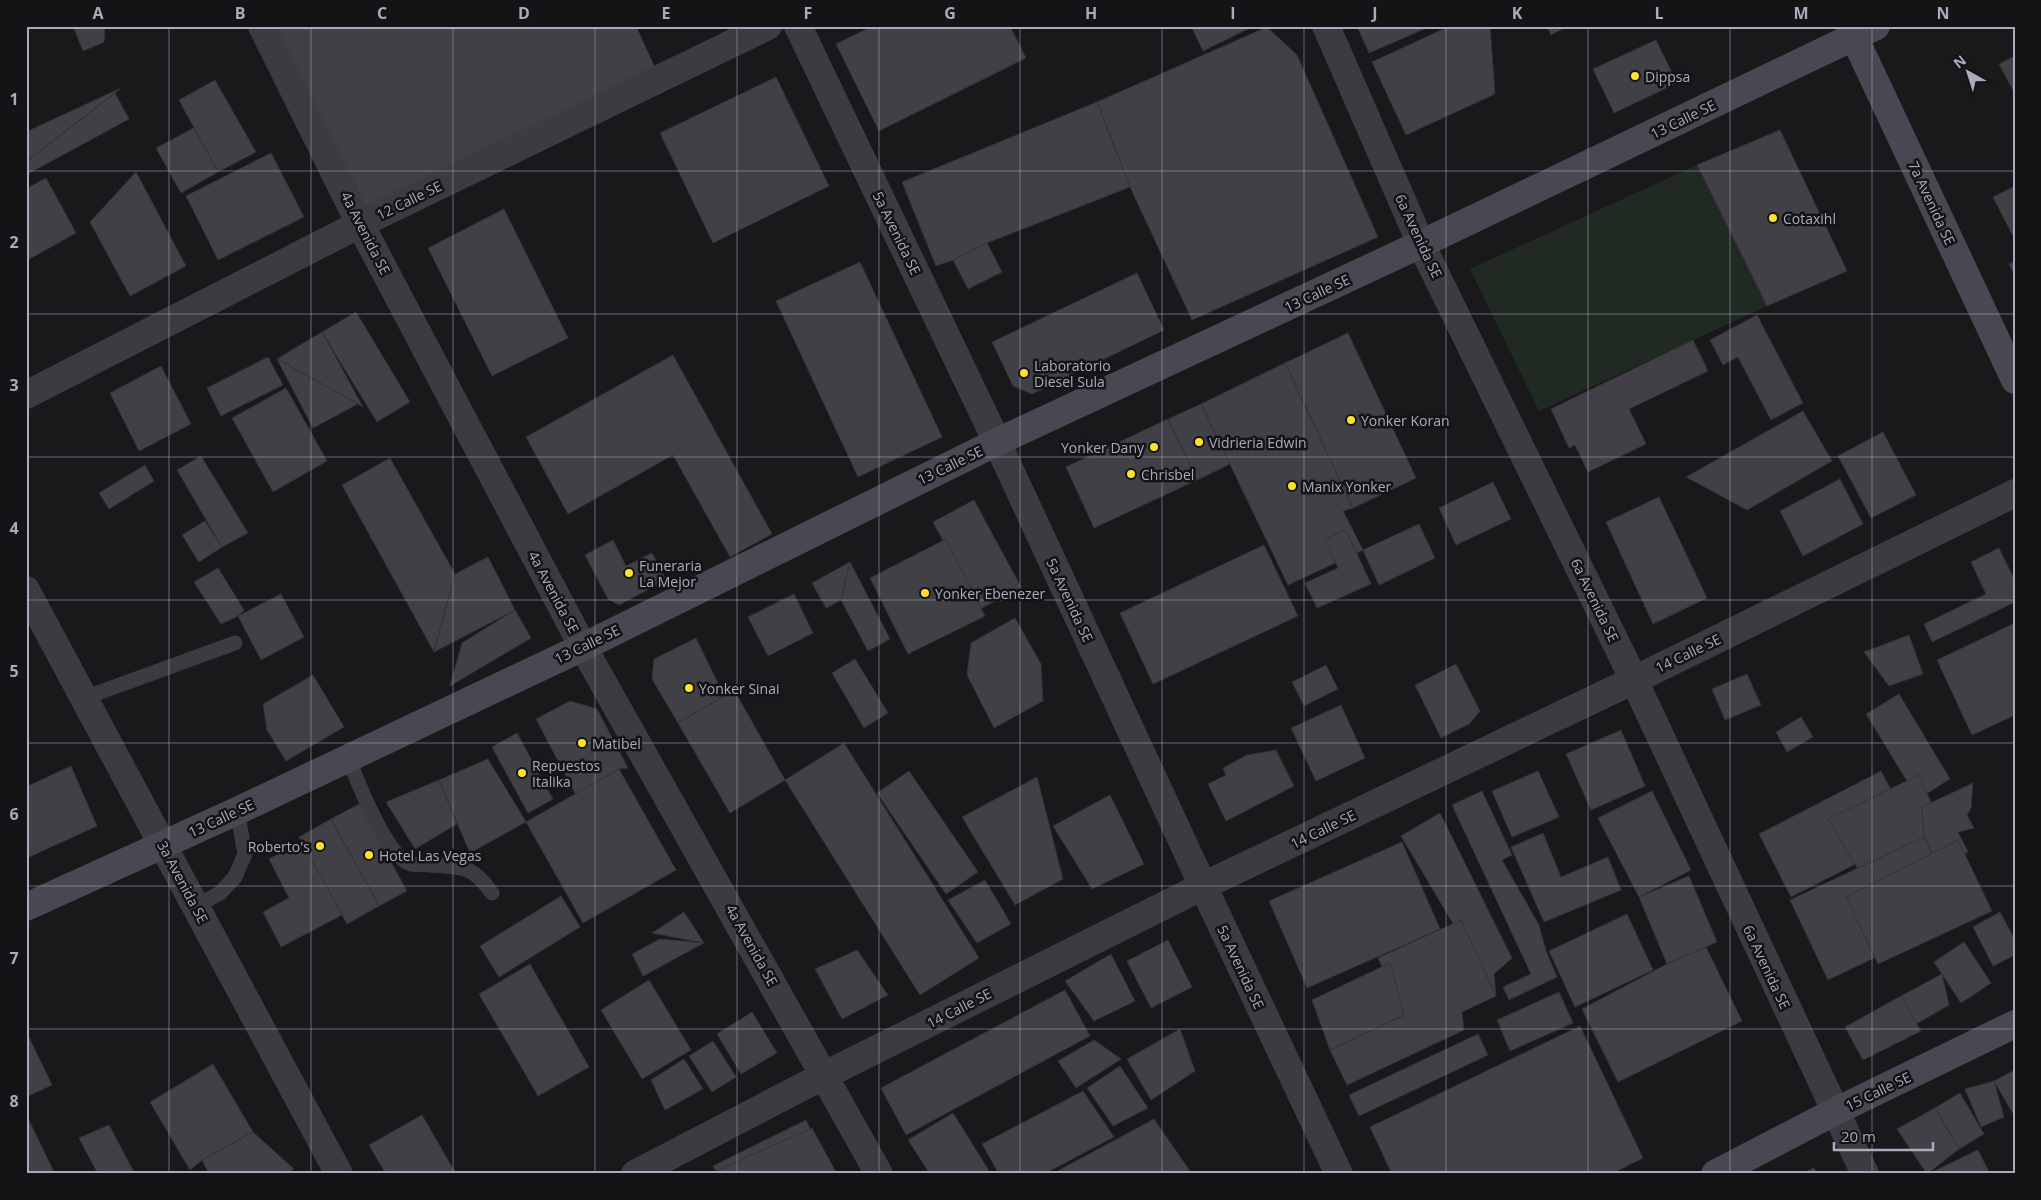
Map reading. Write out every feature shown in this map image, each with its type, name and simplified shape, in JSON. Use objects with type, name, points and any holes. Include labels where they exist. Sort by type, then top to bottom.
[{"type":"street","name":"4a Avenida SE","points":[[262,26],[360,224],[583,646],[879,1174]]},
{"type":"street","name":"12 Calle SE","points":[[26,395],[360,224],[768,26]]},
{"type":"street","name":"5a Avenida SE","points":[[798,26],[997,442],[1339,1174]]},
{"type":"street","name":"6a Avenida SE","points":[[1326,26],[1421,244],[1634,680],[1834,1112],[1865,1174]]},
{"type":"street","name":"13 Calle SE","points":[[26,907],[237,811],[583,646],[997,442],[1421,244],[1860,30]]},
{"type":"street","name":"7a Avenida SE","points":[[1860,30],[2015,380]]},
{"type":"street","name":"14 Calle SE","points":[[635,1174],[825,1075],[1203,886],[1634,680],[2015,493]]},
{"type":"street","name":"3a Avenida SE","points":[[26,590],[339,1174]]},
{"type":"street","name":"15 Calle SE","points":[[1715,1174],[1834,1112],[2015,1024]]},
{"type":"lane","points":[[84,698],[235,643]]},
{"type":"lane","points":[[348,758],[365,799],[395,853],[411,864],[456,866],[471,871],[481,878],[492,893]]},
{"type":"lane","points":[[196,906],[220,893],[235,877],[245,854],[237,811]]},
{"type":"shaded area","points":[[1697,165],[1767,306],[1539,411],[1470,269]]},
{"type":"building","points":[[73,26],[105,26],[104,42],[83,51]]},
{"type":"building","points":[[270,26],[636,26],[656,70],[357,211]]},
{"type":"building","points":[[873,26],[1010,26],[1026,58],[879,131],[836,44]]},
{"type":"building","points":[[1191,26],[1254,26],[1203,51]]},
{"type":"building","points":[[1357,26],[1431,26],[1369,53]]},
{"type":"building","points":[[1450,26],[1490,26],[1495,94],[1406,135],[1372,62]]},
{"type":"building","points":[[1547,26],[1568,26],[1551,35]]},
{"type":"building","points":[[1267,27],[1297,55],[1378,237],[1192,320],[1130,187],[1097,102]]},
{"type":"building","name":"Dippsa","points":[[1656,40],[1677,83],[1614,113],[1593,69]]},
{"type":"building","points":[[2015,56],[2015,94],[1999,64]]},
{"type":"building","points":[[776,77],[829,186],[713,243],[660,133]]},
{"type":"building","points":[[215,80],[256,152],[218,172],[179,100]]},
{"type":"building","points":[[121,88],[115,93],[26,162],[26,132]]},
{"type":"building","points":[[115,93],[129,119],[26,175],[26,162]]},
{"type":"building","points":[[1097,102],[1130,187],[987,243],[953,260],[936,266],[902,182]]},
{"type":"building","points":[[194,128],[218,172],[181,193],[156,148]]},
{"type":"building","name":"Cotaxihl","points":[[1780,130],[1847,271],[1767,306],[1697,165]]},
{"type":"building","points":[[271,153],[304,217],[218,260],[186,196]]},
{"type":"building","points":[[136,172],[186,266],[130,296],[90,222]]},
{"type":"building","points":[[46,178],[76,233],[26,261],[26,189]]},
{"type":"building","points":[[2015,186],[2015,240],[1993,197]]},
{"type":"building","points":[[504,209],[568,338],[492,376],[428,248]]},
{"type":"building","points":[[987,243],[1002,272],[968,289],[953,260]]},
{"type":"building","points":[[2015,261],[2015,276],[2009,264]]},
{"type":"building","points":[[860,262],[942,437],[858,477],[776,301]]},
{"type":"building","points":[[1137,273],[1164,330],[1032,394],[1013,386],[992,342]]},
{"type":"building","points":[[356,312],[410,402],[377,422],[322,332]]},
{"type":"building","points":[[1757,315],[1803,403],[1771,420],[1738,357],[1723,365],[1710,340]]},
{"type":"building","points":[[322,332],[363,407],[277,359]]},
{"type":"building","name":"Yonker Koran","points":[[1348,333],[1416,478],[1353,508],[1285,363]]},
{"type":"building","points":[[1693,340],[1708,371],[1629,409],[1646,444],[1588,472],[1575,445],[1569,448],[1551,409]]},
{"type":"building","points":[[673,355],[772,534],[730,557],[673,455],[568,514],[526,437]]},
{"type":"building","points":[[268,357],[283,385],[221,416],[207,388]]},
{"type":"building","points":[[277,359],[358,404],[313,428]]},
{"type":"building","name":"Manix Yonker","points":[[1285,363],[1353,508],[1343,511],[1363,550],[1288,585],[1201,404]]},
{"type":"building","points":[[161,366],[191,424],[139,451],[110,393]]},
{"type":"building","points":[[286,388],[327,461],[273,492],[232,418]]},
{"type":"building","name":"Vidrieria Edwin","points":[[1201,404],[1230,464],[1197,480],[1168,419]]},
{"type":"building","points":[[1803,411],[1832,461],[1747,510],[1686,477]]},
{"type":"building","name":"Chrisbel","points":[[1168,419],[1197,480],[1094,528],[1066,467]]},
{"type":"building","points":[[1883,432],[1916,495],[1871,518],[1838,456]]},
{"type":"building","points":[[201,456],[248,533],[222,547],[177,470]]},
{"type":"building","points":[[390,458],[455,574],[434,652],[342,485]]},
{"type":"building","points":[[145,465],[154,481],[109,509],[99,493]]},
{"type":"building","points":[[1840,479],[1863,524],[1803,556],[1780,511]]},
{"type":"building","points":[[1493,482],[1511,519],[1456,545],[1439,508]]},
{"type":"building","points":[[1659,497],[1707,598],[1653,624],[1606,522]]},
{"type":"building","points":[[974,500],[1021,587],[980,609],[933,522]]},
{"type":"building","points":[[205,521],[222,547],[199,562],[182,535]]},
{"type":"building","points":[[1419,524],[1435,558],[1379,585],[1363,550]]},
{"type":"building","points":[[1346,530],[1371,584],[1317,608],[1305,583],[1338,568],[1325,539]]},
{"type":"building","name":"Yonker Ebenezer","points":[[946,539],[985,616],[908,654],[870,578]]},
{"type":"building","name":"Funeraria La Mejor","points":[[613,540],[626,566],[652,553],[666,580],[619,605],[608,599],[585,555]]},
{"type":"building","points":[[1264,545],[1298,616],[1153,684],[1120,613]]},
{"type":"building","points":[[1999,548],[2015,581],[2015,602],[1932,642],[1924,624],[1986,594],[1971,562]]},
{"type":"building","points":[[488,557],[515,610],[434,652],[455,574]]},
{"type":"building","points":[[850,562],[841,600],[826,608],[812,583]]},
{"type":"building","points":[[850,562],[890,639],[868,651],[841,600]]},
{"type":"building","points":[[218,568],[244,610],[238,616],[221,624],[194,582]]},
{"type":"building","points":[[281,594],[304,637],[261,660],[238,616]]},
{"type":"building","points":[[794,594],[813,633],[768,656],[748,617]]},
{"type":"building","points":[[515,610],[531,638],[450,686],[462,643]]},
{"type":"building","points":[[1015,618],[1041,664],[1043,701],[994,728],[967,675],[971,643]]},
{"type":"building","points":[[2015,623],[2015,715],[1972,735],[1937,660]]},
{"type":"building","points":[[1909,635],[1923,674],[1889,686],[1864,652]]},
{"type":"building","name":"Yonker Sinai","points":[[696,638],[724,696],[678,723],[652,679],[654,659]]},
{"type":"building","points":[[855,659],[888,713],[864,728],[832,673]]},
{"type":"building","points":[[1456,664],[1480,711],[1469,724],[1441,738],[1415,685]]},
{"type":"building","points":[[1326,665],[1338,689],[1304,706],[1292,682]]},
{"type":"building","points":[[1747,674],[1761,705],[1725,720],[1712,689]]},
{"type":"building","points":[[313,675],[344,727],[286,761],[267,730],[263,704]]},
{"type":"building","points":[[734,690],[785,780],[730,813],[678,723]]},
{"type":"building","points":[[1899,694],[1950,779],[1918,799],[1866,714]]},
{"type":"building","name":"Matibel","points":[[570,701],[597,709],[628,768],[619,769],[576,795],[536,719]]},
{"type":"building","points":[[1341,705],[1365,758],[1316,781],[1291,728]]},
{"type":"building","points":[[1801,717],[1813,737],[1787,752],[1776,732]]},
{"type":"building","points":[[1621,730],[1645,786],[1591,810],[1566,754]]},
{"type":"building","name":"Repuestos Italika","points":[[517,733],[553,799],[528,813],[492,747]]},
{"type":"building","points":[[844,743],[979,958],[920,995],[785,780]]},
{"type":"building","points":[[1276,750],[1294,786],[1226,821],[1208,784],[1226,775],[1223,768],[1247,755]]},
{"type":"building","points":[[488,759],[526,822],[470,853],[439,780]]},
{"type":"building","points":[[71,766],[97,826],[27,858],[26,787]]},
{"type":"building","points":[[619,769],[676,870],[583,923],[526,822]]},
{"type":"building","points":[[909,771],[978,872],[946,894],[877,793]]},
{"type":"building","points":[[1538,771],[1559,817],[1512,837],[1492,791]]},
{"type":"building","points":[[1881,771],[1914,834],[1791,897],[1759,834]]},
{"type":"building","points":[[1919,775],[1943,829],[1858,869],[1828,819]]},
{"type":"building","points":[[1037,777],[1063,879],[1015,905],[962,817]]},
{"type":"building","points":[[439,780],[457,824],[415,849],[386,802]]},
{"type":"building","points":[[1973,783],[1971,808],[1967,815],[1974,828],[1958,832],[1968,852],[1938,866],[1924,837],[1922,807]]},
{"type":"building","points":[[1482,791],[1512,855],[1502,860],[1539,925],[1546,951],[1557,977],[1509,1000],[1503,987],[1531,974],[1452,805]]},
{"type":"building","points":[[1652,791],[1691,870],[1639,897],[1598,818]]},
{"type":"building","points":[[1110,795],[1144,864],[1092,889],[1053,826]]},
{"type":"building","name":"Hotel Las Vegas","points":[[359,804],[407,891],[379,906],[331,819]]},
{"type":"building","points":[[1440,813],[1512,958],[1494,974],[1496,996],[1401,836]]},
{"type":"building","points":[[331,819],[379,906],[347,924],[299,837]]},
{"type":"building","points":[[1543,833],[1561,877],[1608,857],[1621,890],[1544,922],[1511,847]]},
{"type":"building","points":[[1924,837],[1962,916],[1828,980],[1790,900]]},
{"type":"building","points":[[1958,840],[1992,911],[1878,964],[1846,897]]},
{"type":"building","name":"Roberto's","points":[[302,841],[342,915],[281,947],[263,912],[289,898],[269,859]]},
{"type":"building","points":[[1402,842],[1440,929],[1307,988],[1269,901]]},
{"type":"building","points":[[1689,876],[1717,942],[1667,964],[1639,897]]},
{"type":"building","points":[[985,880],[1011,924],[977,943],[948,900]]},
{"type":"building","points":[[561,896],[580,927],[499,977],[480,946]]},
{"type":"building","points":[[684,912],[704,943],[652,933]]},
{"type":"building","points":[[2000,912],[2015,940],[2015,955],[1993,966],[1973,927]]},
{"type":"building","points":[[1627,914],[1653,970],[1575,1007],[1549,951]]},
{"type":"building","points":[[1461,920],[1496,996],[1462,1012],[1464,1030],[1347,1085],[1330,1050],[1404,1015],[1378,958]]},
{"type":"building","points":[[660,939],[704,943],[643,976],[632,954]]},
{"type":"building","points":[[1168,940],[1192,987],[1151,1008],[1127,961]]},
{"type":"building","points":[[1964,942],[1991,983],[1961,1003],[1934,962]]},
{"type":"building","points":[[1706,947],[1742,1021],[1618,1082],[1582,1009],[1667,964]]},
{"type":"building","points":[[857,950],[888,995],[842,1019],[815,969]]},
{"type":"building","points":[[1111,954],[1135,1001],[1094,1021],[1065,981]]},
{"type":"building","points":[[1390,963],[1404,1015],[1330,1050],[1312,1000]]},
{"type":"building","points":[[530,964],[589,1067],[538,1096],[479,994]]},
{"type":"building","points":[[1942,974],[1949,1005],[1916,1024],[1901,996]]},
{"type":"building","points":[[649,980],[691,1050],[642,1079],[601,1010]]},
{"type":"building","points":[[1065,990],[1090,1036],[906,1135],[881,1088]]},
{"type":"building","points":[[1559,992],[1573,1023],[1510,1051],[1497,1020]]},
{"type":"building","points":[[1901,996],[1921,1031],[1863,1060],[1845,1027]]},
{"type":"building","points":[[752,1012],[777,1053],[741,1074],[717,1034]]},
{"type":"building","points":[[1580,1026],[1643,1158],[1611,1174],[1392,1174],[1370,1127]]},
{"type":"building","points":[[1180,1029],[1195,1071],[1151,1100],[1127,1059]]},
{"type":"building","points":[[26,1031],[52,1085],[26,1097]]},
{"type":"building","points":[[1478,1034],[1488,1055],[1359,1116],[1349,1095]]},
{"type":"building","points":[[1094,1040],[1121,1059],[1076,1088],[1058,1061]]},
{"type":"building","points":[[713,1041],[736,1077],[712,1092],[689,1056]]},
{"type":"building","points":[[684,1059],[703,1089],[665,1110],[651,1080]]},
{"type":"building","points":[[213,1064],[253,1132],[202,1160],[190,1170],[150,1102]]},
{"type":"building","points":[[1120,1066],[1148,1108],[1113,1126],[1087,1088]]},
{"type":"building","points":[[2015,1070],[2015,1117],[1994,1081]]},
{"type":"building","points":[[1994,1081],[2004,1117],[1981,1127],[1965,1089]]},
{"type":"building","points":[[1083,1091],[1114,1137],[1044,1174],[999,1174],[982,1144]]},
{"type":"building","points":[[1960,1093],[1984,1134],[1959,1149],[1935,1108]]},
{"type":"building","points":[[1935,1108],[1959,1149],[1927,1174],[1897,1129]]},
{"type":"building","points":[[953,1113],[991,1174],[930,1174],[908,1140]]},
{"type":"building","points":[[26,1114],[55,1174],[26,1174]]},
{"type":"building","points":[[422,1115],[456,1174],[386,1174],[369,1145]]},
{"type":"building","points":[[1154,1119],[1192,1174],[1052,1174]]},
{"type":"building","points":[[806,1120],[830,1174],[718,1174],[713,1166]]},
{"type":"building","points":[[109,1125],[135,1174],[98,1174],[79,1138]]},
{"type":"building","points":[[812,1128],[837,1174],[716,1174],[716,1171]]},
{"type":"building","points":[[253,1132],[294,1169],[286,1174],[209,1174],[202,1160]]},
{"type":"building","points":[[1978,1150],[1990,1174],[1928,1174]]},
{"type":"building","points":[[1814,1168],[1817,1174],[1801,1174]]},
{"type":"place","name":"Dippsa","points":[[1635,76]]},
{"type":"place","name":"Cotaxihl","points":[[1773,218]]},
{"type":"place","name":"Laboratorio Diesel Sula","points":[[1024,373]]},
{"type":"place","name":"Yonker Koran","points":[[1351,420]]},
{"type":"place","name":"Vidrieria Edwin","points":[[1199,442]]},
{"type":"place","name":"Yonker Dany","points":[[1154,447]]},
{"type":"place","name":"Chrisbel","points":[[1131,474]]},
{"type":"place","name":"Manix Yonker","points":[[1292,486]]},
{"type":"place","name":"Funeraria La Mejor","points":[[629,573]]},
{"type":"place","name":"Yonker Ebenezer","points":[[925,593]]},
{"type":"place","name":"Yonker Sinai","points":[[689,688]]},
{"type":"place","name":"Matibel","points":[[582,743]]},
{"type":"place","name":"Repuestos Italika","points":[[522,773]]},
{"type":"place","name":"Roberto's","points":[[320,846]]},
{"type":"place","name":"Hotel Las Vegas","points":[[369,855]]}]
